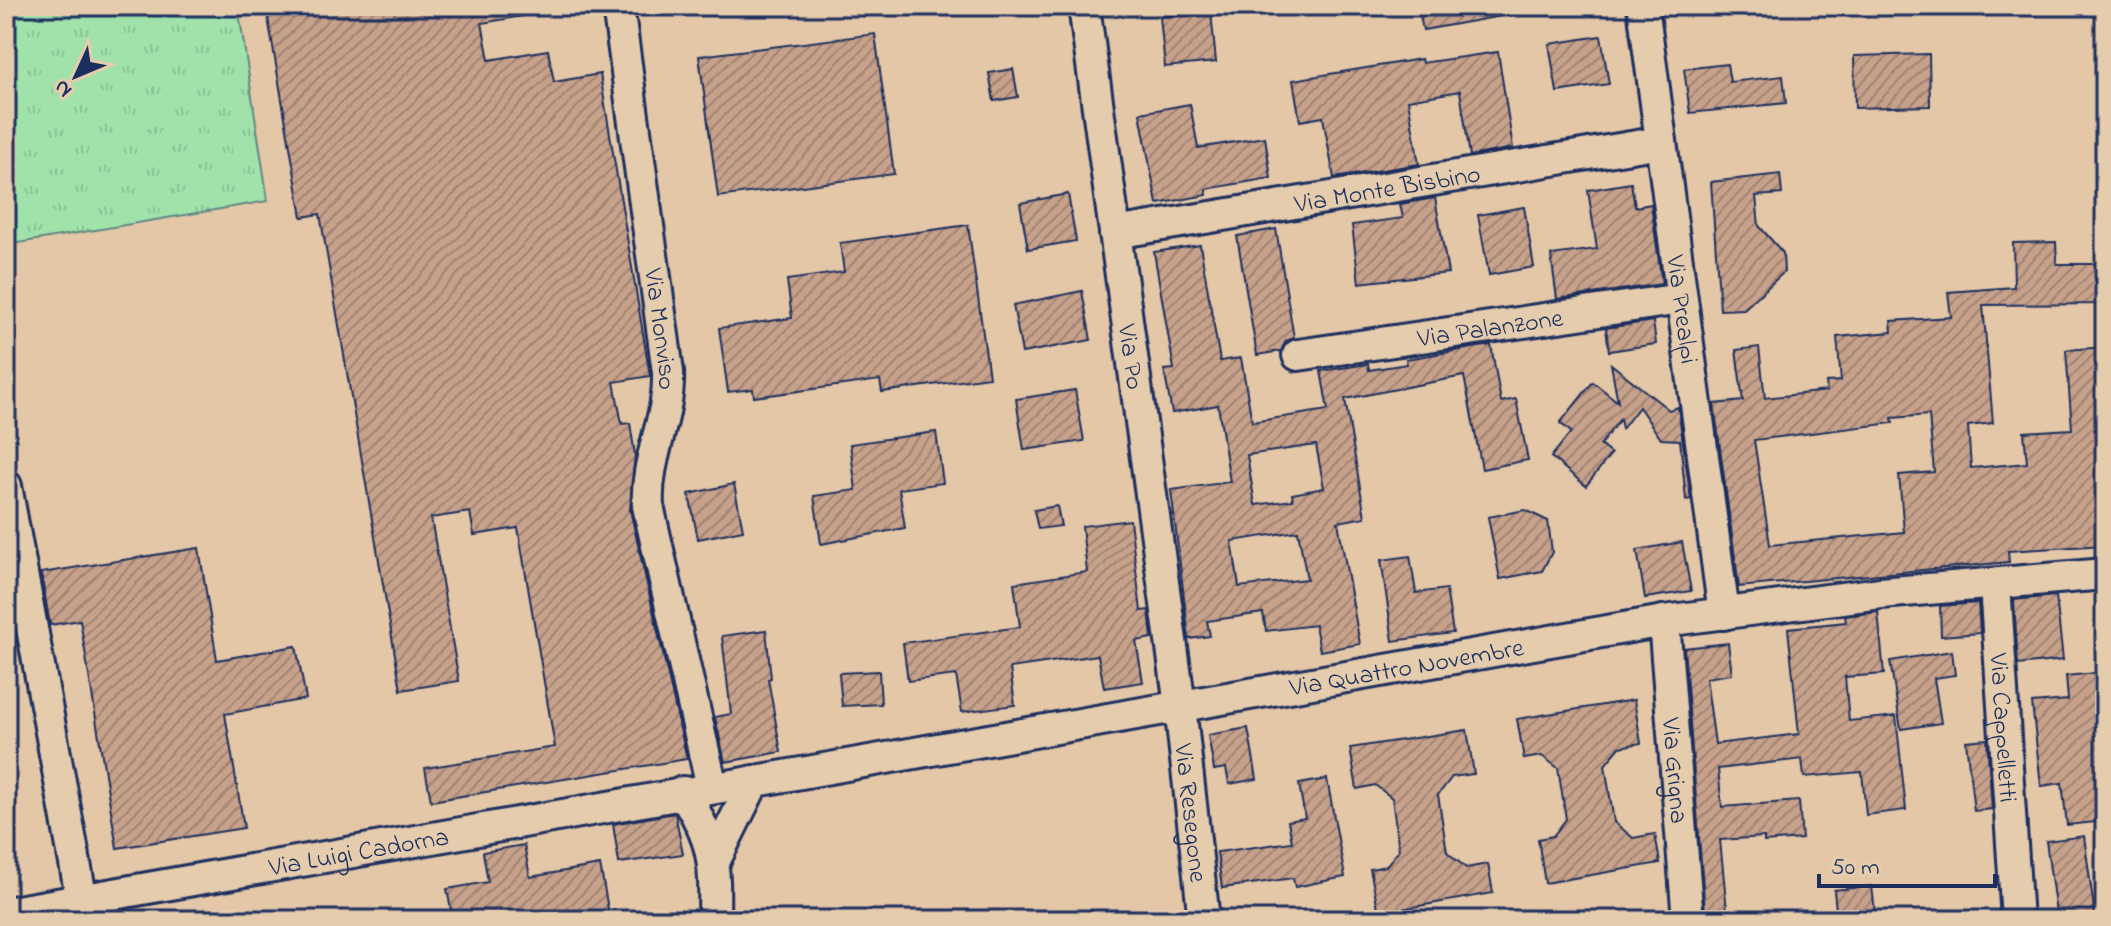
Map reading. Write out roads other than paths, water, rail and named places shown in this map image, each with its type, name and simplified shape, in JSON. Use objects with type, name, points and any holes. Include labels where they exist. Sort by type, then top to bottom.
[{"type":"street","name":"Via Monviso","points":[[618,6],[668,372],[666,407],[649,463],[648,506],[703,826],[715,860]]},
{"type":"street","name":"Via Po","points":[[1084,6],[1180,706]]},
{"type":"street","name":"Via Prealpi","points":[[1643,6],[1724,614]]},
{"type":"street","name":"Via Monte Bisbino","points":[[1115,233],[1661,142]]},
{"type":"street","name":"Via Palanzone","points":[[1298,355],[1681,299]]},
{"type":"street","points":[[6,486],[84,910]]},
{"type":"street","name":"Via Quattro Novembre","points":[[698,790],[1664,621],[2105,574]]},
{"type":"street","name":"Via Cappelletti","points":[[1995,584],[2017,920]]},
{"type":"street","name":"Via Grigna","points":[[1664,621],[1688,920]]},
{"type":"street","name":"Via Resegone","points":[[1180,706],[1204,920]]},
{"type":"street","points":[[714,920],[715,860],[754,781]]},
{"type":"street","name":"Via Luigi Cadorna","points":[[6,913],[84,910],[698,790]]}]
